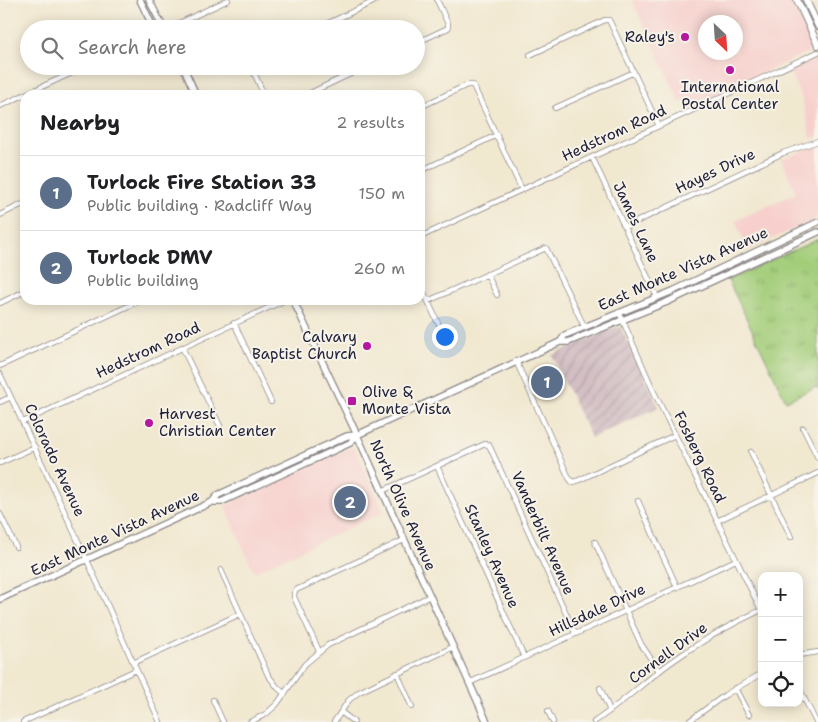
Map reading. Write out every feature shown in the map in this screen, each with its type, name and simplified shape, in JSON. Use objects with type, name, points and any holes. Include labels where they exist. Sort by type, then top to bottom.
[{"type":"main road","points":[[140,0],[150,20]]},
{"type":"main road","points":[[149,0],[160,20]]},
{"type":"main road","points":[[808,1],[818,26]]},
{"type":"main road","points":[[798,3],[818,45]]},
{"type":"main road","points":[[187,75],[194,90]]},
{"type":"main road","name":"East Monte Vista Avenue","points":[[560,342],[565,335],[584,326],[657,298],[818,222]]},
{"type":"main road","name":"East Monte Vista Avenue","points":[[212,502],[221,502],[243,492],[350,442],[358,435],[560,342],[568,342],[667,302],[818,232]]},
{"type":"main road","name":"North Olive Avenue","points":[[295,305],[358,435],[487,722]]},
{"type":"main road","name":"East Monte Vista Avenue","points":[[0,599],[212,502],[218,495],[266,473],[347,436],[358,435]]},
{"type":"main road","points":[[243,492],[243,487],[255,482],[266,473]]},
{"type":"street","points":[[185,20],[228,0]]},
{"type":"street","points":[[335,20],[378,0]]},
{"type":"street","points":[[425,40],[448,28],[437,0]]},
{"type":"street","points":[[798,3],[808,1]]},
{"type":"street","points":[[530,55],[605,20],[609,20],[659,126]]},
{"type":"street","name":"Hedstrom Road","points":[[425,235],[818,52]]},
{"type":"street","points":[[555,108],[634,72]]},
{"type":"street","points":[[35,90],[67,75]]},
{"type":"street","points":[[254,75],[260,90]]},
{"type":"street","points":[[317,90],[348,75]]},
{"type":"street","points":[[425,105],[472,84],[522,190]]},
{"type":"street","points":[[0,106],[20,97]]},
{"type":"street","points":[[425,168],[497,135]]},
{"type":"street","name":"Hayes Drive","points":[[625,227],[790,150],[818,141]]},
{"type":"street","name":"James Lane","points":[[592,157],[657,298]]},
{"type":"street","points":[[0,215],[20,205]]},
{"type":"street","points":[[428,302],[546,248],[584,326]]},
{"type":"street","points":[[487,274],[497,295]]},
{"type":"street","points":[[0,303],[20,293]]},
{"type":"street","points":[[425,295],[438,323]]},
{"type":"street","points":[[0,366],[130,305]]},
{"type":"street","name":"Hedstrom Road","points":[[23,422],[274,305]]},
{"type":"street","name":"Fosberg Road","points":[[619,312],[675,435],[758,605]]},
{"type":"street","points":[[234,324],[271,402]]},
{"type":"street","points":[[182,348],[220,426]]},
{"type":"street","points":[[516,362],[572,482],[675,435]]},
{"type":"street","name":"Colorado Avenue","points":[[0,374],[160,722]]},
{"type":"street","points":[[0,402],[11,396]]},
{"type":"street","points":[[804,428],[818,458]]},
{"type":"street","name":"Vanderbilt Avenue","points":[[437,466],[488,444],[575,634]]},
{"type":"street","points":[[0,463],[35,447]]},
{"type":"street","points":[[751,452],[791,536]]},
{"type":"street","points":[[382,491],[437,466]]},
{"type":"street","name":"Stanley Avenue","points":[[437,466],[524,657]]},
{"type":"street","points":[[717,520],[818,473]]},
{"type":"street","points":[[638,502],[677,586]]},
{"type":"street","points":[[0,514],[16,547]]},
{"type":"street","points":[[319,651],[294,593],[296,590],[404,540]]},
{"type":"street","points":[[595,542],[646,653],[659,671]]},
{"type":"street","name":"Hillsdale Drive","points":[[469,683],[736,560]]},
{"type":"street","points":[[221,570],[268,675],[285,694]]},
{"type":"street","points":[[250,722],[270,711],[285,694],[297,674],[319,651],[344,635],[430,596]]},
{"type":"street","name":"Cornell Drive","points":[[594,722],[659,671],[710,636],[758,612]]},
{"type":"street","points":[[133,663],[240,614]]},
{"type":"street","points":[[334,722],[349,700],[359,692],[453,647]]},
{"type":"street","points":[[803,653],[818,652]]},
{"type":"street","points":[[23,722],[34,720],[136,670]]},
{"type":"street","points":[[397,673],[412,707]]},
{"type":"street","points":[[688,722],[736,688],[758,675]]},
{"type":"street","points":[[600,688],[610,711]]},
{"type":"street","points":[[736,688],[749,715]]},
{"type":"street","points":[[803,696],[816,722]]},
{"type":"street","points":[[213,700],[224,722]]},
{"type":"street","points":[[548,711],[553,722]]},
{"type":"street","points":[[341,712],[354,722]]},
{"type":"shaded area","points":[[632,0],[792,0],[813,48],[810,51],[699,103],[692,98],[680,103]]},
{"type":"shaded area","points":[[814,59],[818,59],[818,137],[811,138],[802,99],[789,71]]},
{"type":"shaded area","points":[[818,146],[818,218],[748,250],[735,221],[796,193],[781,159]]},
{"type":"shaded area","points":[[615,327],[620,327],[622,330],[659,407],[591,438],[552,355]]},
{"type":"shaded area","points":[[349,448],[353,448],[356,451],[384,512],[254,572],[225,506]]},
{"type":"green space","points":[[818,239],[818,390],[816,387],[786,401],[728,280]]},
{"type":"place","name":"Raley's","points":[[685,37]]},
{"type":"place","name":"International Postal Center","points":[[730,70]]},
{"type":"place","name":"Calvary Baptist Church","points":[[367,346]]},
{"type":"place","name":"Turlock Fire Station 33","points":[[547,382]]},
{"type":"place","name":"Olive & Monte Vista","points":[[352,401]]},
{"type":"place","name":"Harvest Christian Center","points":[[149,423]]},
{"type":"place","name":"Turlock DMV","points":[[350,502]]}]
